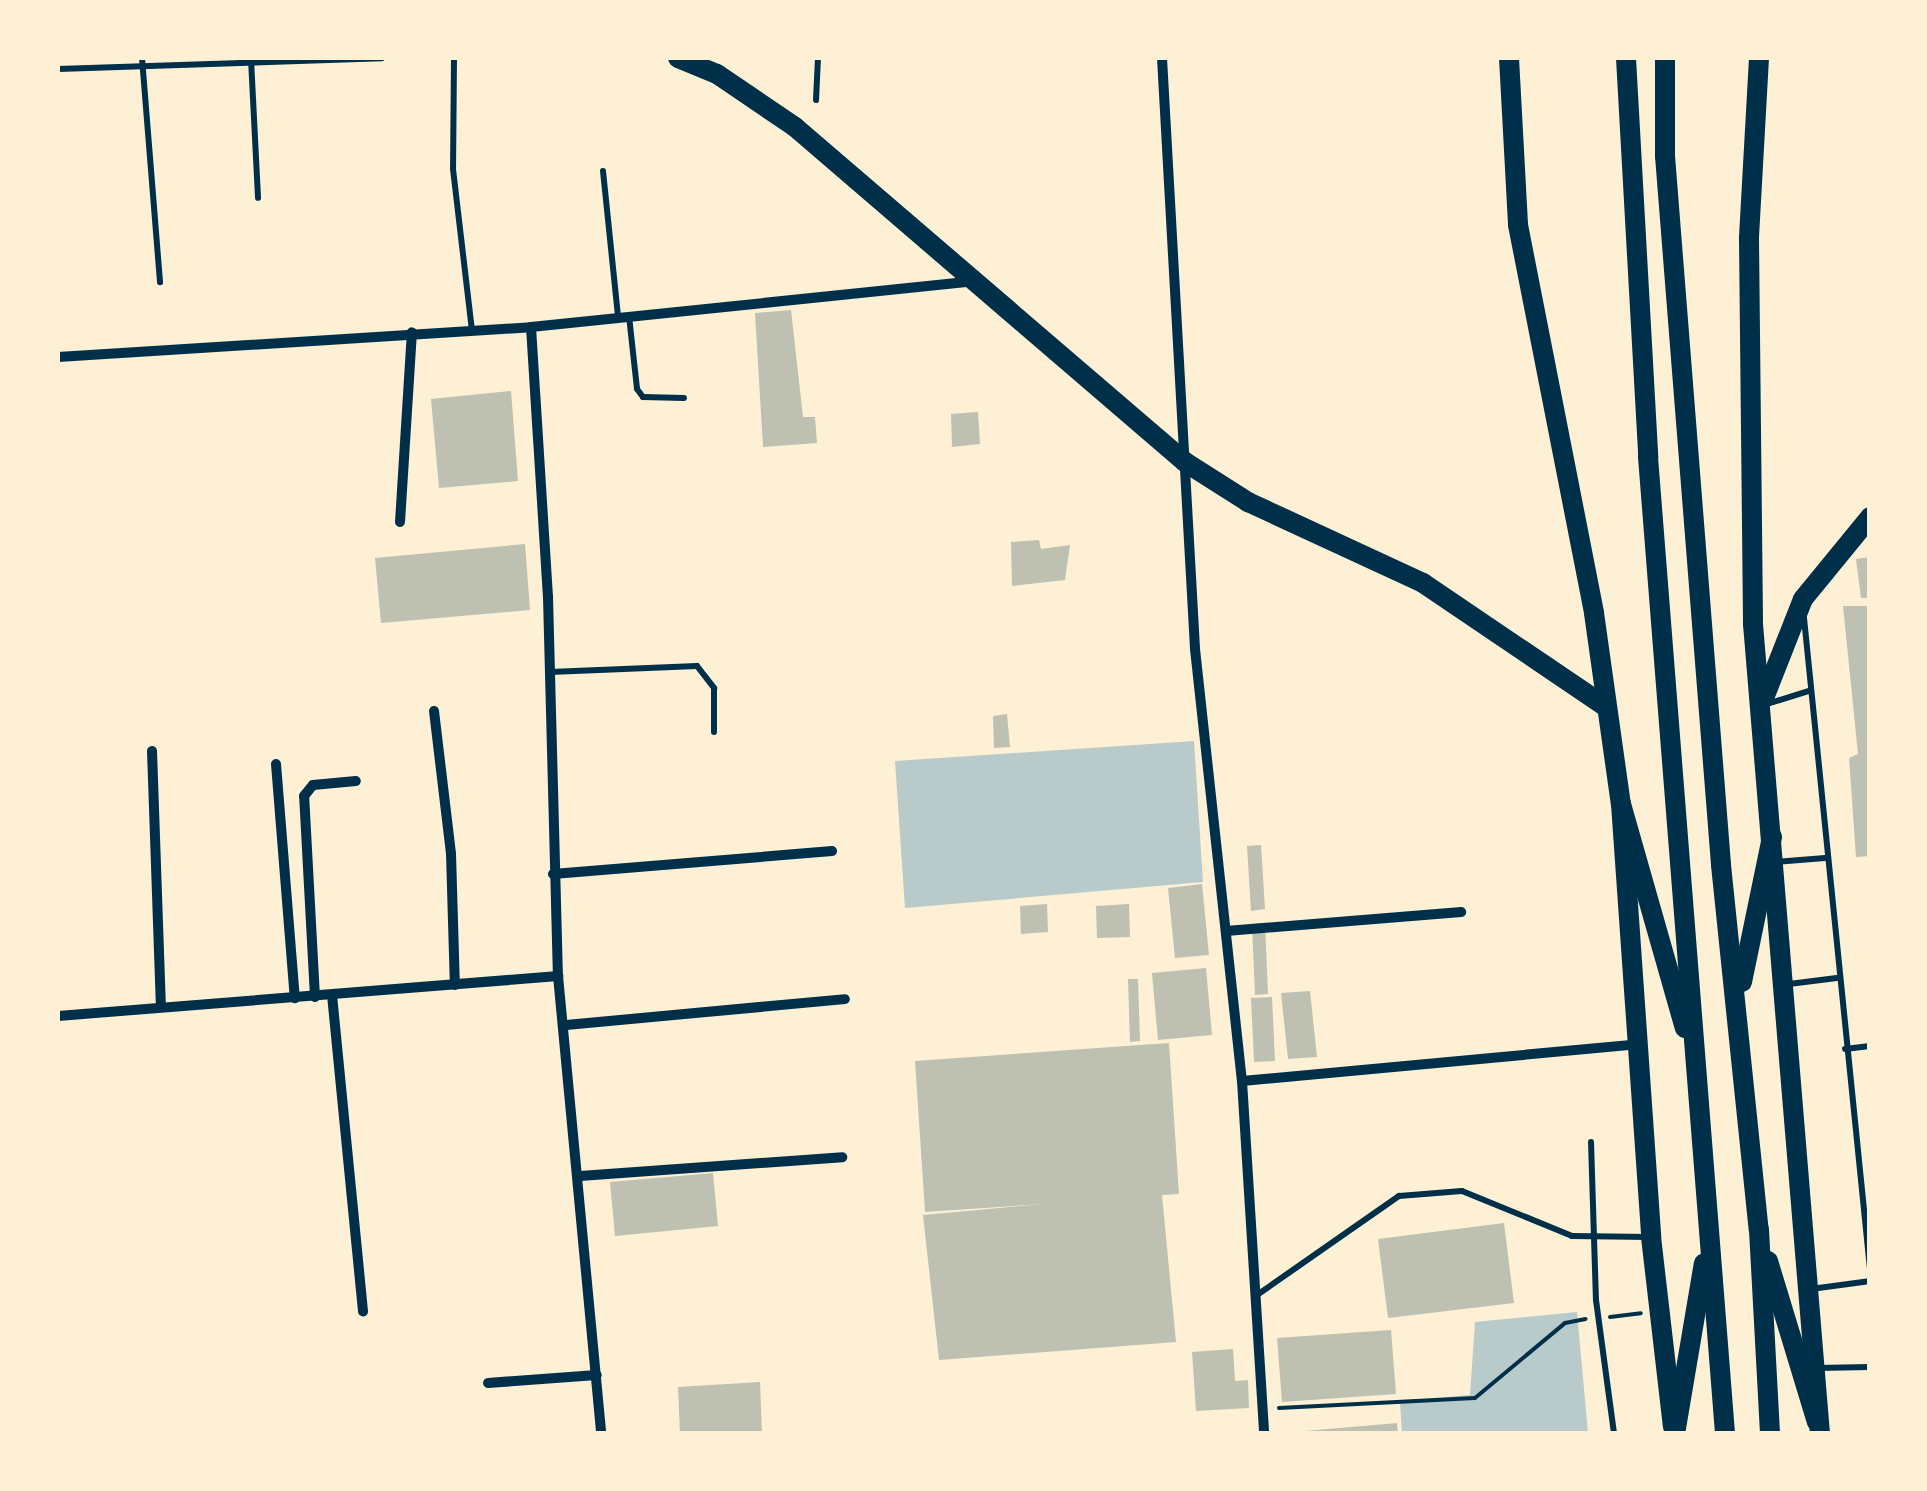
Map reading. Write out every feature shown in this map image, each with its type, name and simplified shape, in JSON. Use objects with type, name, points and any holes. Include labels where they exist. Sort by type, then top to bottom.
[{"type":"main road","points":[[678,58],[717,74],[794,126],[969,282],[1185,462],[1248,502],[1423,582],[1606,707]]},
{"type":"main road","points":[[1626,58],[1725,1434]]},
{"type":"main road","points":[[1665,58],[1665,156],[1720,865],[1738,1000],[1759,1230],[1770,1434]]},
{"type":"main road","points":[[1759,58],[1749,361],[1753,624],[1810,1290],[1818,1428]]},
{"type":"main road","points":[[1512,62],[1518,225],[1621,804],[1650,1237],[1674,1434]]},
{"type":"main road","points":[[1762,706],[1803,598],[1870,517]]},
{"type":"main road","points":[[1621,804],[1695,1058]]},
{"type":"main road","points":[[1738,1000],[1772,838]]},
{"type":"main road","points":[[1759,1230],[1818,1428]]},
{"type":"main road","points":[[1674,1434],[1709,1233]]},
{"type":"street","points":[[1162,58],[1195,649],[1242,1081],[1264,1434]]},
{"type":"street","points":[[58,357],[530,327],[969,282]]},
{"type":"street","points":[[530,327],[549,672],[558,976],[566,1025],[601,1434]]},
{"type":"street","points":[[400,522],[412,332]]},
{"type":"street","points":[[434,712],[451,854],[455,985]]},
{"type":"street","points":[[152,752],[161,1007]]},
{"type":"street","points":[[276,764],[295,998]]},
{"type":"street","points":[[315,997],[304,796],[313,785],[356,781]]},
{"type":"street","points":[[553,874],[832,852]]},
{"type":"street","points":[[1226,931],[1462,912]]},
{"type":"street","points":[[58,1016],[558,976]]},
{"type":"street","points":[[332,995],[363,1311]]},
{"type":"street","points":[[566,1025],[845,999]]},
{"type":"street","points":[[1242,1081],[1640,1044]]},
{"type":"street","points":[[580,1176],[842,1158]]},
{"type":"street","points":[[488,1382],[596,1376]]},
{"type":"lane","points":[[58,69],[142,61],[382,58]]},
{"type":"lane","points":[[454,58],[453,169],[472,330]]},
{"type":"lane","points":[[816,100],[818,58]]},
{"type":"lane","points":[[251,60],[258,198]]},
{"type":"lane","points":[[142,61],[160,282]]},
{"type":"lane","points":[[603,171],[637,390],[642,397],[684,398]]},
{"type":"lane","points":[[1803,598],[1825,858],[1870,1269]]},
{"type":"lane","points":[[549,672],[697,666],[714,688],[714,732]]},
{"type":"lane","points":[[1762,706],[1809,691]]},
{"type":"lane","points":[[1774,862],[1825,858]]},
{"type":"lane","points":[[1784,985],[1837,978]]},
{"type":"lane","points":[[1845,1049],[1870,1046]]},
{"type":"lane","points":[[1591,1142],[1599,1318],[1614,1434]]},
{"type":"lane","points":[[1254,1296],[1399,1196],[1462,1191],[1572,1236],[1650,1237]]},
{"type":"lane","points":[[1810,1290],[1870,1281]]},
{"type":"lane","points":[[1816,1368],[1870,1366]]},
{"type":"path","points":[[1262,1409],[1475,1398],[1565,1323],[1660,1310]]},
{"type":"shaded area","points":[[1194,741],[1203,882],[905,908],[895,761]]},
{"type":"shaded area","points":[[1577,1312],[1588,1433],[1402,1433],[1400,1401],[1470,1395],[1475,1322]]},
{"type":"building","points":[[791,310],[803,417],[815,417],[817,443],[763,447],[755,313]]},
{"type":"building","points":[[511,391],[518,481],[439,488],[431,399]]},
{"type":"building","points":[[978,412],[980,444],[952,447],[951,414]]},
{"type":"building","points":[[1039,540],[1041,549],[1070,545],[1065,580],[1012,586],[1011,542]]},
{"type":"building","points":[[525,544],[530,610],[381,623],[375,558]]},
{"type":"building","points":[[1870,557],[1870,598],[1861,598],[1856,559]]},
{"type":"building","points":[[1843,606],[1870,606],[1870,856],[1856,857],[1849,758],[1858,754]]},
{"type":"building","points":[[1007,714],[1010,747],[994,748],[993,716]]},
{"type":"building","points":[[1261,845],[1265,909],[1251,911],[1247,846]]},
{"type":"building","points":[[1202,884],[1209,955],[1175,958],[1168,888]]},
{"type":"building","points":[[1047,904],[1048,932],[1021,934],[1020,906]]},
{"type":"building","points":[[1129,904],[1130,937],[1097,938],[1096,906]]},
{"type":"building","points":[[1265,923],[1268,994],[1255,995],[1252,924]]},
{"type":"building","points":[[1206,968],[1212,1035],[1158,1040],[1152,973]]},
{"type":"building","points":[[1128,979],[1138,979],[1140,1041],[1130,1042]]},
{"type":"building","points":[[1310,991],[1317,1057],[1288,1059],[1281,993]]},
{"type":"building","points":[[1272,997],[1275,1061],[1254,1062],[1251,998]]},
{"type":"building","points":[[1169,1043],[1179,1194],[1162,1195],[1176,1342],[939,1360],[923,1215],[1042,1204],[925,1212],[915,1061]]},
{"type":"building","points":[[713,1173],[718,1226],[615,1236],[610,1182]]},
{"type":"building","points":[[1504,1223],[1514,1303],[1388,1318],[1378,1239]]},
{"type":"building","points":[[1391,1330],[1396,1394],[1282,1402],[1277,1338]]},
{"type":"building","points":[[1233,1349],[1235,1381],[1248,1380],[1249,1408],[1196,1411],[1192,1352]]},
{"type":"building","points":[[760,1382],[762,1434],[680,1434],[678,1387]]},
{"type":"building","points":[[1397,1423],[1398,1434],[1305,1431]]}]
